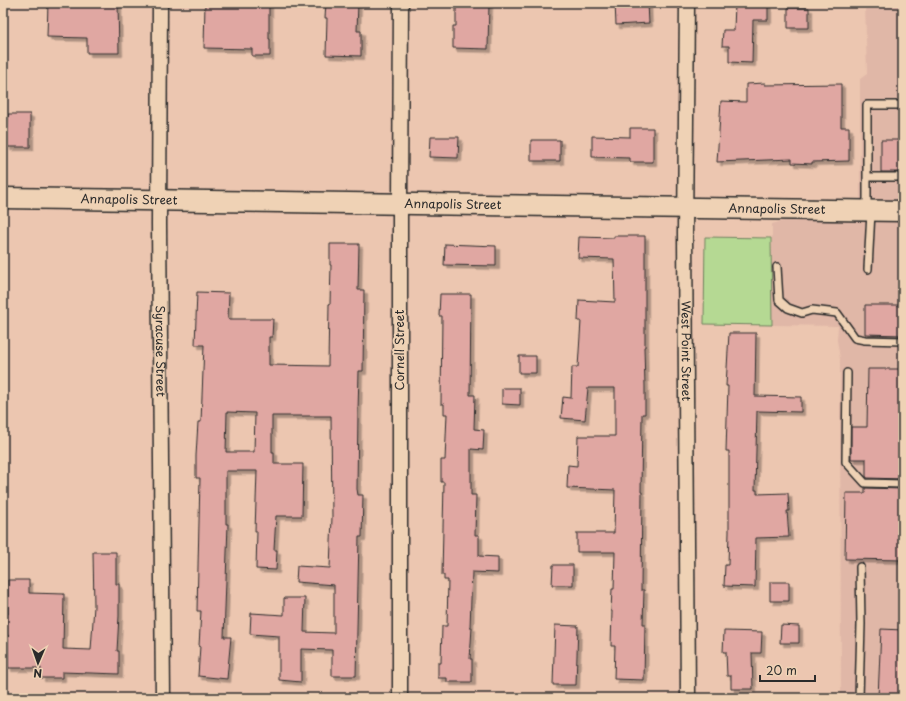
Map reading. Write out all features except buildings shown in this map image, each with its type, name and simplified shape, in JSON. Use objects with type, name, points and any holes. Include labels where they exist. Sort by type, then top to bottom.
[{"type":"street","name":"Syracuse Street","points":[[160,3],[163,698]]},
{"type":"street","name":"Cornell Street","points":[[400,698],[401,3]]},
{"type":"street","name":"West Point Street","points":[[687,3],[686,208],[688,698]]},
{"type":"street","name":"Annapolis Street","points":[[3,198],[903,211]]},
{"type":"lane","points":[[868,269],[869,210],[867,177],[867,105],[903,105]]},
{"type":"lane","points":[[867,177],[903,177]]},
{"type":"lane","points":[[777,267],[779,300],[788,308],[802,313],[812,310],[837,312],[855,338],[865,340],[903,341]]},
{"type":"lane","points":[[847,373],[846,462],[865,482],[903,484]]},
{"type":"lane","points":[[859,698],[861,624],[860,567]]},
{"type":"shaded area","points":[[865,3],[903,3],[903,698],[841,698],[840,359],[837,340],[838,326],[772,325],[772,224],[860,199],[860,79],[867,74]]},
{"type":"green space","points":[[705,237],[771,238],[772,325],[704,324]]}]
